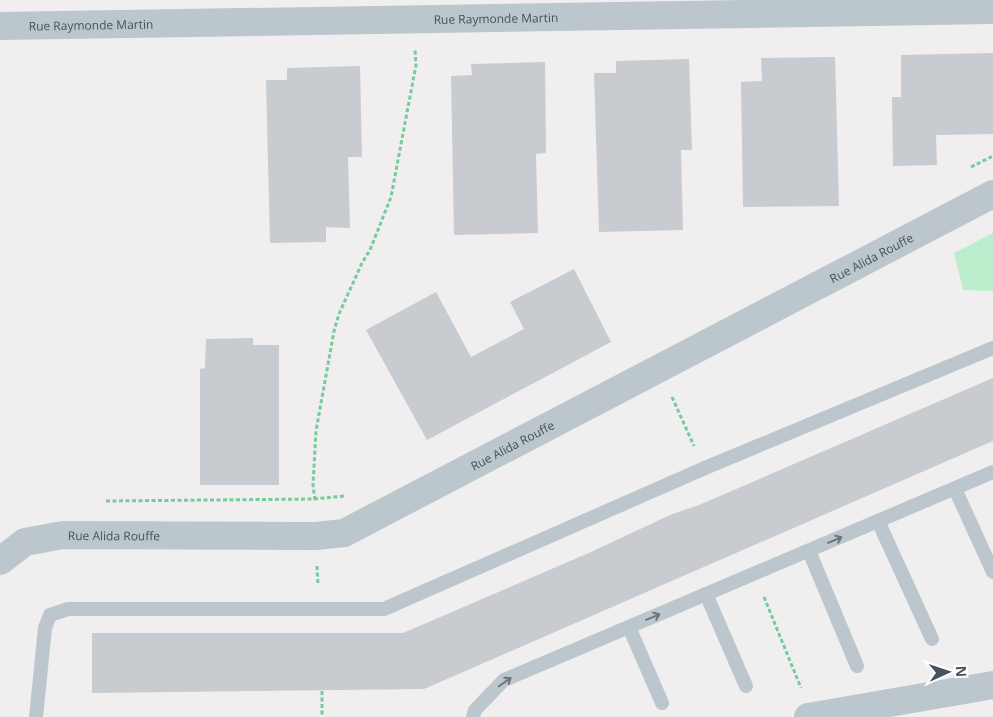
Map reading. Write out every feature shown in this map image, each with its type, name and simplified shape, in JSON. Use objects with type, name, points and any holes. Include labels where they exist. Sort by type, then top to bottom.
[{"type":"street","name":"Rue Raymonde Martin","points":[[0,26],[993,10]]},
{"type":"street","name":"Rue Alida Rouffe","points":[[0,561],[25,542],[62,535],[316,536],[344,533],[993,194]]},
{"type":"street","points":[[808,717],[993,685]]},
{"type":"lane","points":[[36,717],[45,628],[50,615],[68,609],[384,609],[705,468],[993,348]]},
{"type":"lane","points":[[473,717],[476,710],[504,680],[993,472]]},
{"type":"lane","points":[[955,489],[993,572]]},
{"type":"lane","points":[[878,521],[932,640]]},
{"type":"lane","points":[[809,551],[857,666]]},
{"type":"lane","points":[[706,594],[746,686]]},
{"type":"lane","points":[[629,627],[662,703]]},
{"type":"path","points":[[313,485],[316,431],[334,331],[339,314],[362,263],[370,250],[391,197],[416,65],[415,18]]},
{"type":"path","points":[[967,170],[993,156]]},
{"type":"path","points":[[676,406],[705,468]]},
{"type":"path","points":[[104,501],[314,499],[348,496]]},
{"type":"path","points":[[754,574],[806,700],[808,717]]},
{"type":"path","points":[[322,691],[322,717]]},
{"type":"green space","points":[[993,233],[993,291],[963,290],[954,253]]},
{"type":"building","points":[[993,53],[993,134],[936,135],[937,165],[893,166],[892,97],[901,97],[901,55]]},
{"type":"building","points":[[835,57],[839,206],[743,207],[741,82],[762,81],[761,58]]},
{"type":"building","points":[[689,59],[692,150],[681,150],[683,230],[599,232],[594,73],[616,73],[616,61]]},
{"type":"building","points":[[545,62],[546,153],[536,154],[538,233],[454,235],[451,76],[472,75],[471,64]]},
{"type":"building","points":[[360,66],[362,157],[348,157],[350,228],[326,227],[326,242],[270,243],[266,80],[287,80],[287,68]]},
{"type":"building","points":[[574,269],[611,342],[427,440],[366,330],[436,292],[471,357],[524,329],[510,302]]},
{"type":"building","points":[[253,338],[253,345],[279,345],[279,485],[200,485],[200,369],[205,368],[206,339]]},
{"type":"building","points":[[993,378],[993,441],[424,689],[92,693],[92,633],[403,633],[591,552],[670,515],[699,505]]}]
